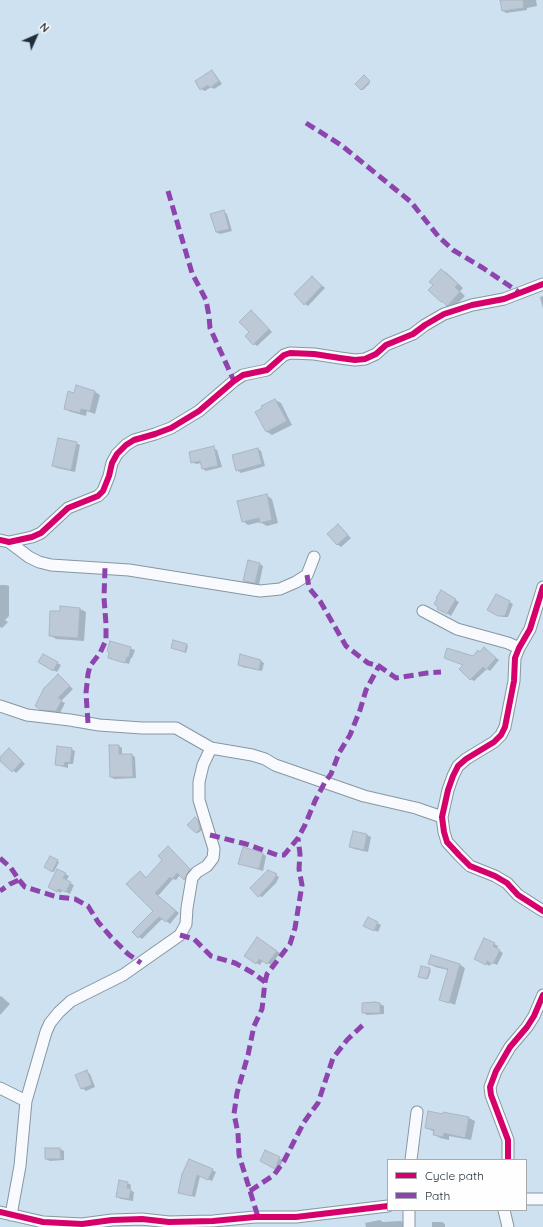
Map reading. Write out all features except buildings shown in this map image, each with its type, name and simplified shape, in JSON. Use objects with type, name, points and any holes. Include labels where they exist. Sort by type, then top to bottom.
[{"type":"street","points":[[5,541],[32,537],[41,533],[68,508],[98,496],[103,490],[109,476],[112,463],[117,454],[126,445],[134,440],[171,428],[198,411],[243,375],[267,370],[284,355],[290,352],[355,360],[365,359],[376,354],[386,345],[413,334],[444,314],[472,305],[504,299],[543,284]]},
{"type":"street","points":[[5,541],[34,560],[51,565],[129,570],[260,591],[280,589],[296,582],[307,575],[314,557]]},
{"type":"street","points":[[543,587],[530,629],[515,658],[514,681],[505,727],[501,735],[494,742],[466,759],[458,766],[448,790],[442,817],[447,842],[470,866],[495,876],[507,883],[518,894],[543,911]]},
{"type":"street","points":[[423,611],[457,629],[508,643],[519,648]]},
{"type":"street","points":[[0,706],[27,715],[99,725],[136,728],[176,728],[211,748],[252,755],[265,759],[275,765],[364,796],[416,808],[442,817]]},
{"type":"street","points":[[211,748],[203,765],[199,782],[199,800],[214,849],[213,858],[207,866],[197,872],[192,878],[186,924],[184,929],[180,935],[123,975],[71,1001],[50,1023],[26,1101],[20,1166],[5,1213],[43,1222],[81,1225],[112,1220],[142,1219],[177,1222],[253,1222],[387,1206]]},
{"type":"street","points":[[508,1159],[508,1140],[491,1095],[490,1087],[496,1071],[510,1047],[534,1016],[543,995]]},
{"type":"street","points":[[0,1088],[26,1101]]},
{"type":"street","points":[[411,1159],[417,1112]]},
{"type":"street","points":[[527,1199],[543,1199]]},
{"type":"street","points":[[409,1211],[409,1227]]},
{"type":"street","points":[[504,1211],[508,1227]]},
{"type":"marked path","points":[[306,123],[341,145],[411,202],[438,236],[453,250],[520,293]]},
{"type":"marked path","points":[[168,191],[192,273],[206,300],[210,328],[234,381]]},
{"type":"marked path","points":[[88,723],[86,693],[88,674],[90,666],[100,653],[106,640],[104,598],[105,568]]},
{"type":"marked path","points":[[307,575],[309,588],[320,601],[346,646],[368,663],[379,666],[396,678],[441,672]]},
{"type":"marked path","points":[[210,835],[246,844],[277,855],[284,855],[298,838],[315,801],[331,774],[339,753],[350,735],[366,690],[379,666]]},
{"type":"marked path","points":[[265,982],[267,974],[290,944],[295,928],[302,885],[299,869],[300,854],[298,838]]},
{"type":"marked path","points":[[0,858],[11,868],[19,880],[0,891]]},
{"type":"marked path","points":[[19,880],[25,887],[57,897],[75,899],[88,906],[98,922],[111,937],[128,954],[141,963]]},
{"type":"marked path","points":[[180,935],[194,939],[211,956],[235,963],[265,982],[262,1009],[254,1026],[248,1055],[237,1093],[234,1114],[238,1133],[239,1155],[258,1217]]},
{"type":"marked path","points":[[250,1191],[274,1175],[284,1161],[304,1122],[318,1103],[333,1058],[347,1040],[366,1022]]},
{"type":"cycle path","points":[[0,540],[9,542],[32,537],[41,533],[68,508],[98,496],[103,491],[112,463],[117,454],[126,445],[134,440],[171,428],[199,411],[243,375],[267,370],[284,355],[290,353],[314,354],[355,360],[365,359],[376,354],[386,345],[413,334],[444,314],[472,305],[504,299],[543,284]]},
{"type":"cycle path","points":[[543,587],[530,629],[515,658],[514,681],[505,727],[501,735],[494,742],[466,759],[458,766],[448,790],[442,817],[447,842],[470,866],[495,876],[507,883],[518,895],[543,911]]},
{"type":"cycle path","points":[[508,1159],[508,1140],[491,1095],[490,1087],[496,1071],[510,1047],[534,1016],[543,995]]},
{"type":"cycle path","points":[[0,1212],[43,1222],[82,1224],[112,1220],[142,1219],[169,1222],[213,1221],[255,1217],[296,1217],[387,1206]]}]
